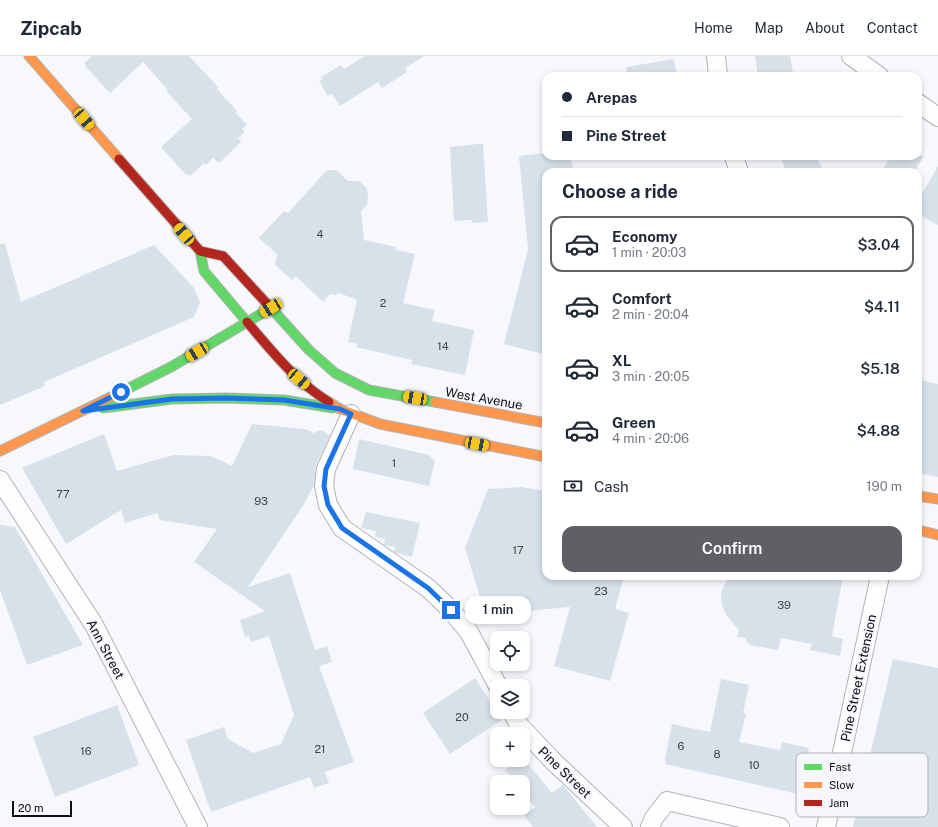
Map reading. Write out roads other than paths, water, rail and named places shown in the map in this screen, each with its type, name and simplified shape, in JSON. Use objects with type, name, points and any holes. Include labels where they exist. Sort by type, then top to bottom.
[{"type":"main road","points":[[29,56],[200,251],[204,271],[288,370],[319,396],[346,412]]},
{"type":"main road","name":"West Avenue","points":[[200,251],[223,256],[309,350],[334,373],[369,390],[542,422]]},
{"type":"main road","points":[[0,451],[172,367],[271,308]]},
{"type":"main road","points":[[83,411],[172,399],[226,398],[284,400],[346,412],[380,424],[542,456]]},
{"type":"main road","points":[[922,497],[938,499]]},
{"type":"main road","points":[[922,531],[938,535]]},
{"type":"street","points":[[716,56],[718,72]]},
{"type":"street","points":[[851,56],[873,72]]},
{"type":"street","points":[[922,106],[938,116]]},
{"type":"street","points":[[346,412],[326,469],[324,486],[328,505],[342,528],[428,588],[451,610],[469,632],[494,679]]},
{"type":"street","name":"Ann Street","points":[[0,480],[94,625],[198,827]]},
{"type":"street","name":"Pine Street Extension","points":[[842,753],[879,580]]},
{"type":"street","name":"Pine Street","points":[[516,719],[519,725],[554,762],[623,827]]},
{"type":"street","points":[[650,827],[654,818],[667,800],[780,827]]},
{"type":"street","name":"Pine Street Extension","points":[[826,827],[828,817]]}]
